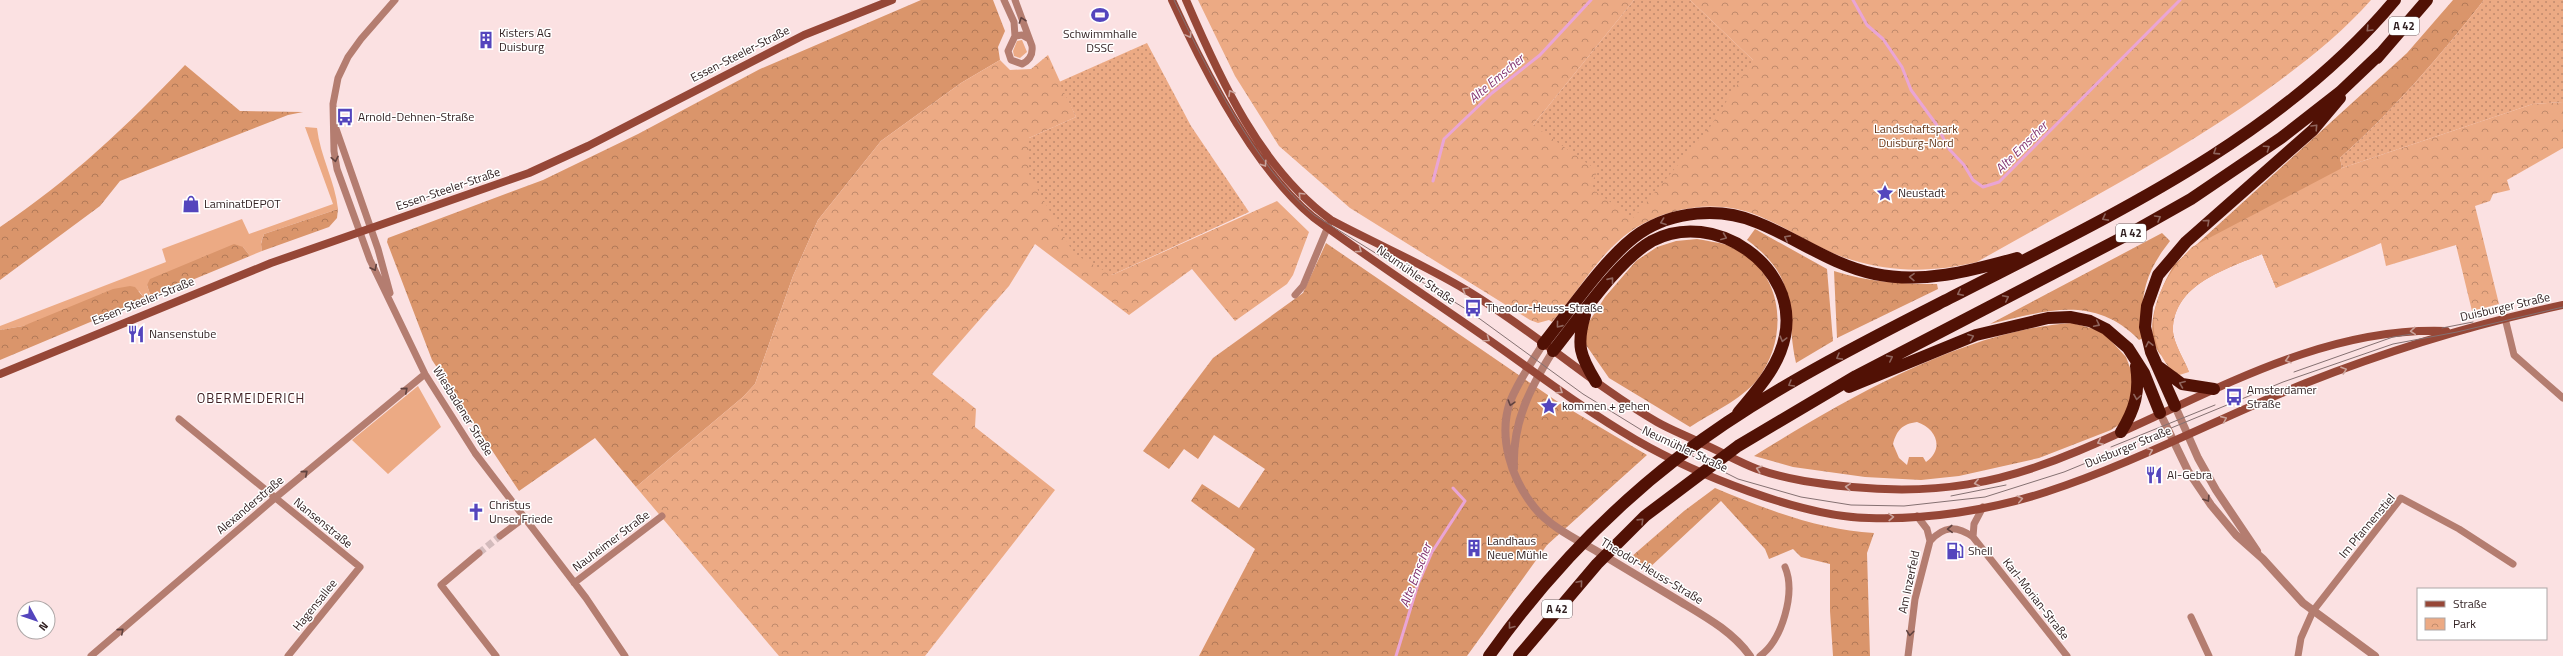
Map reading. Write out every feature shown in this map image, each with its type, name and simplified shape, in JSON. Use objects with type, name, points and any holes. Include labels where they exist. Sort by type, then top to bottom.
[{"type":"highway","name":"A 42","points":[[1489,656],[1534,597],[1590,534],[1663,470],[1711,434],[1853,349],[2045,250],[2136,201],[2240,136],[2320,75],[2355,43],[2395,0]]},
{"type":"highway","name":"A 42","points":[[1519,656],[1597,564],[1645,516],[1689,481],[1738,446],[1800,408],[1856,380],[2129,234],[2191,198],[2281,138],[2340,92],[2381,53],[2427,0]]},
{"type":"highway","points":[[2175,406],[2156,366],[2145,327],[2147,306],[2158,275],[2168,261],[2208,221],[2313,130],[2381,53]]},
{"type":"highway","points":[[1544,344],[1618,251],[1640,232],[1683,215],[1711,213],[1736,215],[1756,222],[1822,256],[1851,268],[1895,277],[1953,275],[2045,250]]},
{"type":"highway","points":[[1553,351],[1632,256],[1653,241],[1674,234],[1696,232],[1718,235],[1742,245],[1757,256],[1770,271],[1780,289],[1786,310],[1785,336],[1777,360],[1767,377],[1731,421]]},
{"type":"highway","points":[[1586,310],[1581,330],[1579,348],[1583,362],[1596,382]]},
{"type":"highway","points":[[1856,380],[1976,335],[2048,318],[2070,317],[2090,321],[2117,336],[2144,373],[2160,413]]},
{"type":"highway","points":[[2121,432],[2132,414],[2138,398],[2135,359]]},
{"type":"highway","points":[[2156,366],[2182,384],[2214,389]]},
{"type":"main road","name":"Essen-Steeler-Straße","points":[[0,374],[200,291],[359,232],[494,187],[564,158],[804,35],[892,0]]},
{"type":"main road","name":"Neumühler Straße","points":[[1172,0],[1209,74],[1272,176],[1298,205],[1329,224],[1538,376],[1638,441],[1750,491],[1798,506]]},
{"type":"main road","name":"Neumühler Straße","points":[[1186,0],[1217,70],[1250,127],[1292,185],[1329,224],[1467,291],[1596,382],[1659,422],[1755,468],[1797,480]]},
{"type":"main road","name":"Duisburger Straße","points":[[1798,506],[1842,516],[1869,518],[1917,516],[1983,507],[2048,491],[2173,442],[2307,383],[2452,332],[2563,305]]},
{"type":"main road","name":"Duisburger Straße","points":[[1797,480],[1884,490],[1925,491],[1968,486],[2036,468],[2121,432],[2214,389],[2282,362],[2346,343],[2414,330],[2452,332]]},
{"type":"street","points":[[359,232],[337,169],[334,151],[333,121],[335,88],[343,67],[361,39],[395,0]]},
{"type":"street","points":[[1004,0],[1014,22],[1015,36],[1008,51],[1011,60],[1018,64],[1026,62],[1031,55],[1029,39],[1015,0]]},
{"type":"street","points":[[1015,36],[1022,34],[1029,39]]},
{"type":"street","points":[[333,121],[371,228]]},
{"type":"street","points":[[1295,294],[1302,286],[1329,224]]},
{"type":"street","name":"Wiesbadener Straße","points":[[371,228],[395,309]]},
{"type":"street","name":"Wiesbadener Straße","points":[[359,232],[370,260],[395,309],[425,374],[475,453],[574,583],[625,656]]},
{"type":"street","points":[[2505,318],[2514,355],[2563,398]]},
{"type":"street","name":"Theodor-Heuss-Straße","points":[[1544,344],[1528,368],[1510,403],[1506,448],[1508,460],[1514,468],[1527,497],[1546,518],[1562,531],[1709,619],[1736,640],[1750,656]]},
{"type":"street","name":"Theodor-Heuss-Straße","points":[[1514,468],[1513,450],[1520,412],[1538,376],[1553,351]]},
{"type":"street","name":"Alexanderstraße","points":[[91,656],[275,498],[425,374]]},
{"type":"street","points":[[2175,406],[2216,490],[2263,559]]},
{"type":"street","points":[[2160,413],[2173,442],[2211,505],[2236,535],[2263,559],[2313,611],[2375,656]]},
{"type":"street","name":"Nansenstraße","points":[[179,420],[360,567]]},
{"type":"street","name":"Im Pfannenstiel","points":[[2313,611],[2401,498],[2459,529],[2512,564]]},
{"type":"street","points":[[1973,536],[1974,524],[1983,507]]},
{"type":"street","name":"Nauheimer Straße","points":[[574,583],[662,516]]},
{"type":"street","name":"Am Inzerfeld","points":[[1908,656],[1916,592],[1930,541],[1927,529],[1917,516]]},
{"type":"street","points":[[500,536],[524,518]]},
{"type":"street","name":"Karl-Morian-Straße","points":[[1930,541],[1943,529],[1950,527],[1965,531],[1973,536],[2067,656]]},
{"type":"street","points":[[479,553],[441,585],[496,656]]},
{"type":"street","name":"Hagensallee","points":[[288,656],[360,567]]},
{"type":"street","points":[[1760,656],[1774,642],[1785,617],[1788,582],[1785,567]]},
{"type":"street","points":[[2298,656],[2300,638],[2313,611]]},
{"type":"street","points":[[2191,617],[2209,656]]},
{"type":"green space","points":[[921,0],[993,0],[1005,31],[998,47],[1000,60],[961,83],[881,141],[818,220],[793,276],[755,384],[743,397],[636,487],[595,438],[519,491],[432,360],[387,242],[388,238],[543,180],[638,134],[760,69]]},
{"type":"green space","name":"Landschaftspark Duisburg-Nord","points":[[1198,0],[1634,0],[1533,125],[1753,60],[1690,0],[2371,0],[2309,58],[2233,113],[2162,158],[1977,262],[1945,268],[1914,270],[1868,264],[1828,251],[1771,221],[1744,211],[1712,206],[1696,207],[1665,214],[1637,227],[1624,236],[1601,259],[1552,322],[1549,320],[1538,323],[1530,320],[1350,208],[1279,146],[1235,76]]},
{"type":"green space","points":[[1634,0],[1690,0],[1753,60],[1710,127],[1633,218],[1589,187],[1598,171],[1533,125]]},
{"type":"green space","points":[[2453,0],[2484,0],[2450,42],[2397,102],[2340,158],[2342,167],[2276,288],[2262,254],[2233,266],[2204,281],[2191,290],[2175,315],[2173,332],[2174,337],[2189,372],[2163,357],[2155,344],[2152,333],[2153,321],[2159,296],[2174,265],[2407,53]]},
{"type":"green space","points":[[2484,0],[2563,0],[2563,102],[2533,104],[2342,168],[2340,158],[2397,102],[2450,42]]},
{"type":"green space","points":[[1022,40],[1027,52],[1020,58],[1014,56],[1013,51],[1017,41]]},
{"type":"green space","points":[[1147,43],[1191,126],[1249,212],[1112,275],[1074,254],[1029,174],[1029,138],[1076,117],[1059,82]]},
{"type":"green space","points":[[1048,55],[1076,117],[1029,138],[1112,275],[1277,201],[1309,232],[1293,275],[1287,284],[1235,321],[1192,269],[1129,315],[1035,244],[1009,286],[932,374],[976,409],[975,427],[1055,490],[925,656],[779,656],[636,487],[743,397],[755,384],[793,276],[818,220],[881,141],[961,83],[1000,60],[1010,70],[1031,69]]},
{"type":"green space","points":[[185,65],[240,111],[303,112],[288,115],[120,181],[100,206],[0,280],[0,227],[50,191],[97,151],[142,109]]},
{"type":"green space","points":[[2563,102],[2563,148],[2507,180],[2510,190],[2493,194],[2490,201],[2475,206],[2499,304],[2472,311],[2456,245],[2386,266],[2381,243],[2276,288],[2262,254],[2218,273],[2191,290],[2175,315],[2173,332],[2177,347],[2189,372],[2176,376],[2164,360],[2156,343],[2154,326],[2155,310],[2160,293],[2168,277],[2192,247],[2342,168],[2533,104]]},
{"type":"green space","points":[[305,127],[317,128],[321,149],[334,188],[338,209],[264,234],[261,243],[262,251],[250,256],[243,247],[147,285],[151,297],[145,299],[139,291],[23,326],[0,330],[0,326],[166,262],[162,249],[242,219],[249,234],[333,204]]},
{"type":"green space","points":[[338,209],[337,218],[329,227],[262,251],[261,244],[264,234]]},
{"type":"green space","points":[[1755,229],[1827,269],[1833,341],[1796,363],[1787,296],[1783,282],[1776,268],[1764,254],[1747,240]]},
{"type":"green space","points":[[2162,233],[2170,241],[2154,264],[2149,275],[2143,298],[2143,338],[2139,340],[2122,326],[2104,316],[2087,311],[2049,311],[1990,324]]},
{"type":"green space","points":[[1697,239],[1727,245],[1746,255],[1761,269],[1771,286],[1776,304],[1777,324],[1775,343],[1768,362],[1757,380],[1743,394],[1690,427],[1609,378],[1586,345],[1585,328],[1605,297],[1636,261],[1657,247],[1676,241]]},
{"type":"green space","points":[[1326,243],[1561,404],[1647,455],[1547,545],[1467,656],[1199,656],[1255,549],[1191,501],[1202,484],[1239,508],[1265,469],[1214,435],[1198,459],[1184,449],[1169,469],[1143,451],[1213,358],[1303,293]]},
{"type":"green space","points":[[234,244],[243,247],[250,256],[151,297],[147,285],[150,279]]},
{"type":"green space","points":[[1834,271],[1860,278],[1885,282],[1937,284],[1938,289],[1837,338]]},
{"type":"green space","points":[[130,286],[135,287],[145,299],[0,360],[0,330],[23,326],[113,289]]},
{"type":"green space","points":[[2072,323],[2102,331],[2126,357],[2132,373],[2134,392],[2123,422],[2111,430],[2039,458],[1959,476],[1921,480],[1865,477],[1793,467],[1754,456],[1826,413],[1906,371],[1948,353],[1989,339],[2031,328]],"holes":[[[1917,422],[1924,425],[1936,439],[1937,445],[1935,451],[1932,457],[1926,462],[1923,457],[1909,457],[1907,465],[1899,458],[1893,444],[1898,431],[1907,424]]]},
{"type":"green space","points":[[418,386],[441,427],[388,474],[352,440]]},
{"type":"green space","points":[[1715,488],[1773,511],[1813,523],[1833,528],[1874,533],[1867,553],[1870,656],[1833,656],[1830,611],[1830,564],[1801,557],[1793,549],[1769,559],[1765,549],[1721,501],[1647,570],[1631,557],[1684,511]]},
{"type":"waterway","name":"Alte Emscher","points":[[1433,181],[1444,139],[1492,93],[1540,55],[1591,0]]},
{"type":"waterway","name":"Alte Emscher","points":[[1853,0],[1867,25],[1883,39],[1902,67],[1911,90],[1936,124],[1949,149],[1964,165],[1973,180],[1983,187],[1999,182],[2180,0]]},
{"type":"waterway","name":"Alte Emscher","points":[[1396,656],[1418,584],[1432,552],[1465,501],[1453,488]]},
{"type":"tunnel","points":[[479,553],[500,536]]},
{"type":"tram line","points":[[1174,0],[1201,56],[1234,115],[1272,171],[1293,195],[1314,215],[1469,311],[1583,394],[1643,431],[1738,479],[1801,497],[1851,505],[1904,506],[1985,497],[2064,472],[2283,382],[2393,344],[2457,332],[2563,307]]},
{"type":"tram line","points":[[2442,328],[2473,322]]},
{"type":"tram line","points":[[2294,372],[2393,337],[2412,334]]},
{"type":"tram line","points":[[2111,447],[2215,405]]},
{"type":"tram line","points":[[1951,496],[2006,485]]},
{"type":"place","name":"Schwimmhalle DSSC","points":[[1100,15]]},
{"type":"place","name":"Kisters AG Duisburg","points":[[486,40]]},
{"type":"place","name":"Arnold-Dehnen-Straße","points":[[345,117]]},
{"type":"place","name":"Neustadt","points":[[1885,193]]},
{"type":"place","name":"LaminatDEPOT","points":[[191,204]]},
{"type":"place","name":"Theodor-Heuss-Straße","points":[[1473,308]]},
{"type":"place","name":"Nansenstube","points":[[136,334]]},
{"type":"place","name":"Amsterdamer Straße","points":[[2234,397]]},
{"type":"place","name":"kommen + gehen","points":[[1549,406]]},
{"type":"place","name":"Al-Gebra","points":[[2154,475]]},
{"type":"place","name":"Christus Unser Friede","points":[[476,512]]},
{"type":"place","name":"Landhaus Neue Mühle","points":[[1474,548]]},
{"type":"place","name":"Shell","points":[[1955,551]]},
{"type":"district","name":"OBERMEIDERICH","points":[[251,398]]}]
